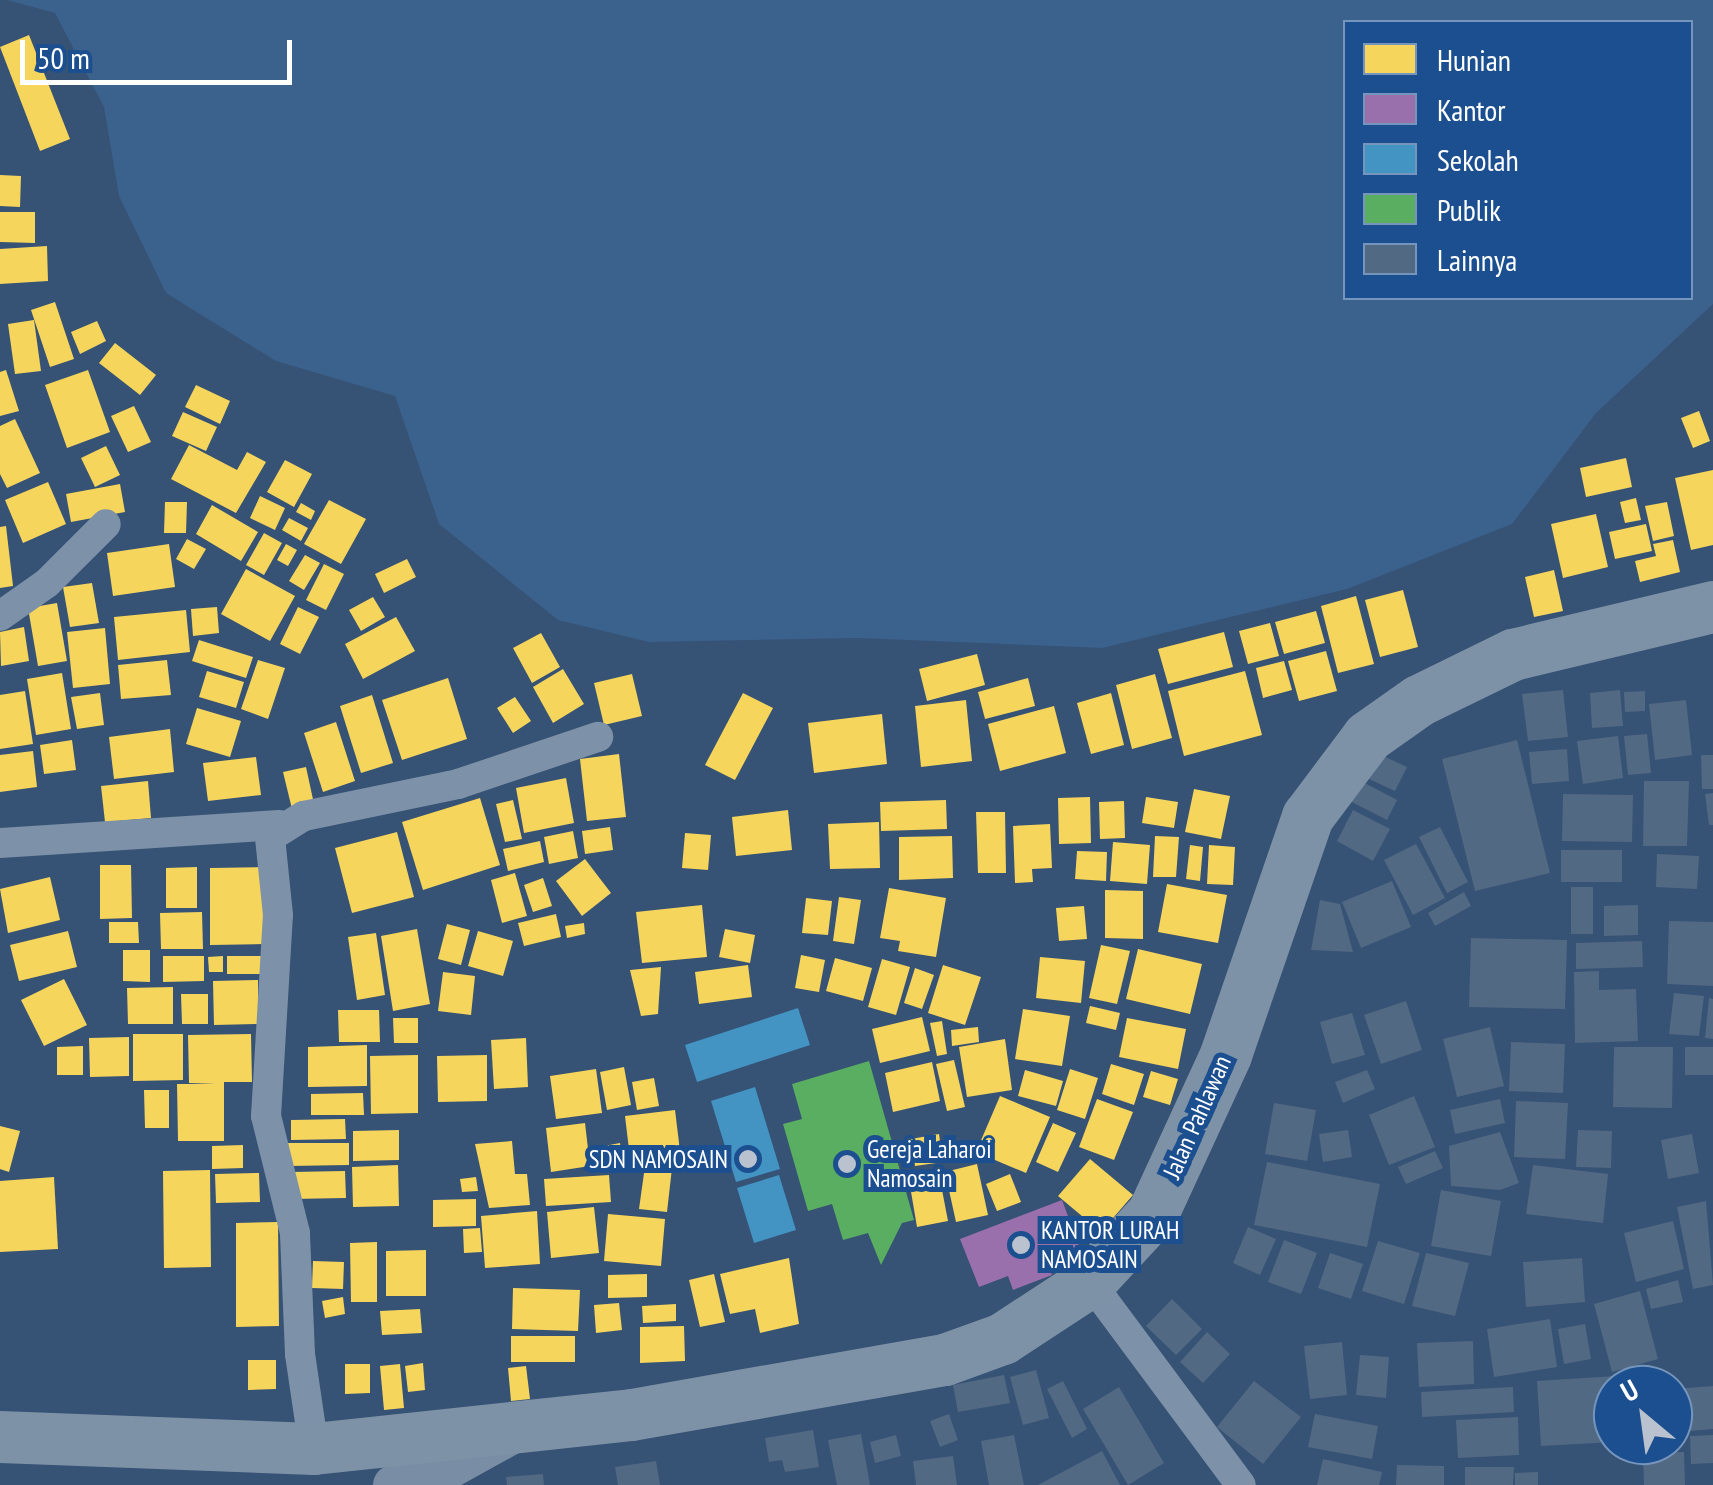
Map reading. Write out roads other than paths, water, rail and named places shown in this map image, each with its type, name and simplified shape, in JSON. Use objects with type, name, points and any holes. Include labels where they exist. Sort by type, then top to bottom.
[{"type":"highway","name":"Jalan Pahlawan","points":[[0,1436],[314,1449],[522,1428],[946,1360],[1003,1339],[1090,1282],[1153,1214],[1226,1056],[1308,817],[1368,737],[1419,700],[1514,655],[1713,606]]},
{"type":"street","points":[[0,616],[47,583],[106,524]]},
{"type":"street","points":[[0,844],[279,825],[458,784],[598,737]]},
{"type":"street","points":[[279,825],[270,836],[278,916],[266,1116],[295,1233],[300,1354],[314,1449]]},
{"type":"street","points":[[1090,1282],[1240,1485]]},
{"type":"street","points":[[393,1485],[447,1470],[522,1428]]},
{"type":"water","points":[[7,0],[1713,0],[1713,304],[1596,413],[1512,524],[1347,589],[1102,648],[858,638],[649,642],[558,620],[439,524],[395,396],[276,361],[166,293],[119,196],[104,107],[55,13]]},
{"type":"place","name":"SDN NAMOSAIN","points":[[748,1159]]},
{"type":"place","name":"Gereja Laharoi Namosain","points":[[847,1164]]},
{"type":"place","name":"KANTOR LURAH NAMOSAIN","points":[[1021,1245]]}]
